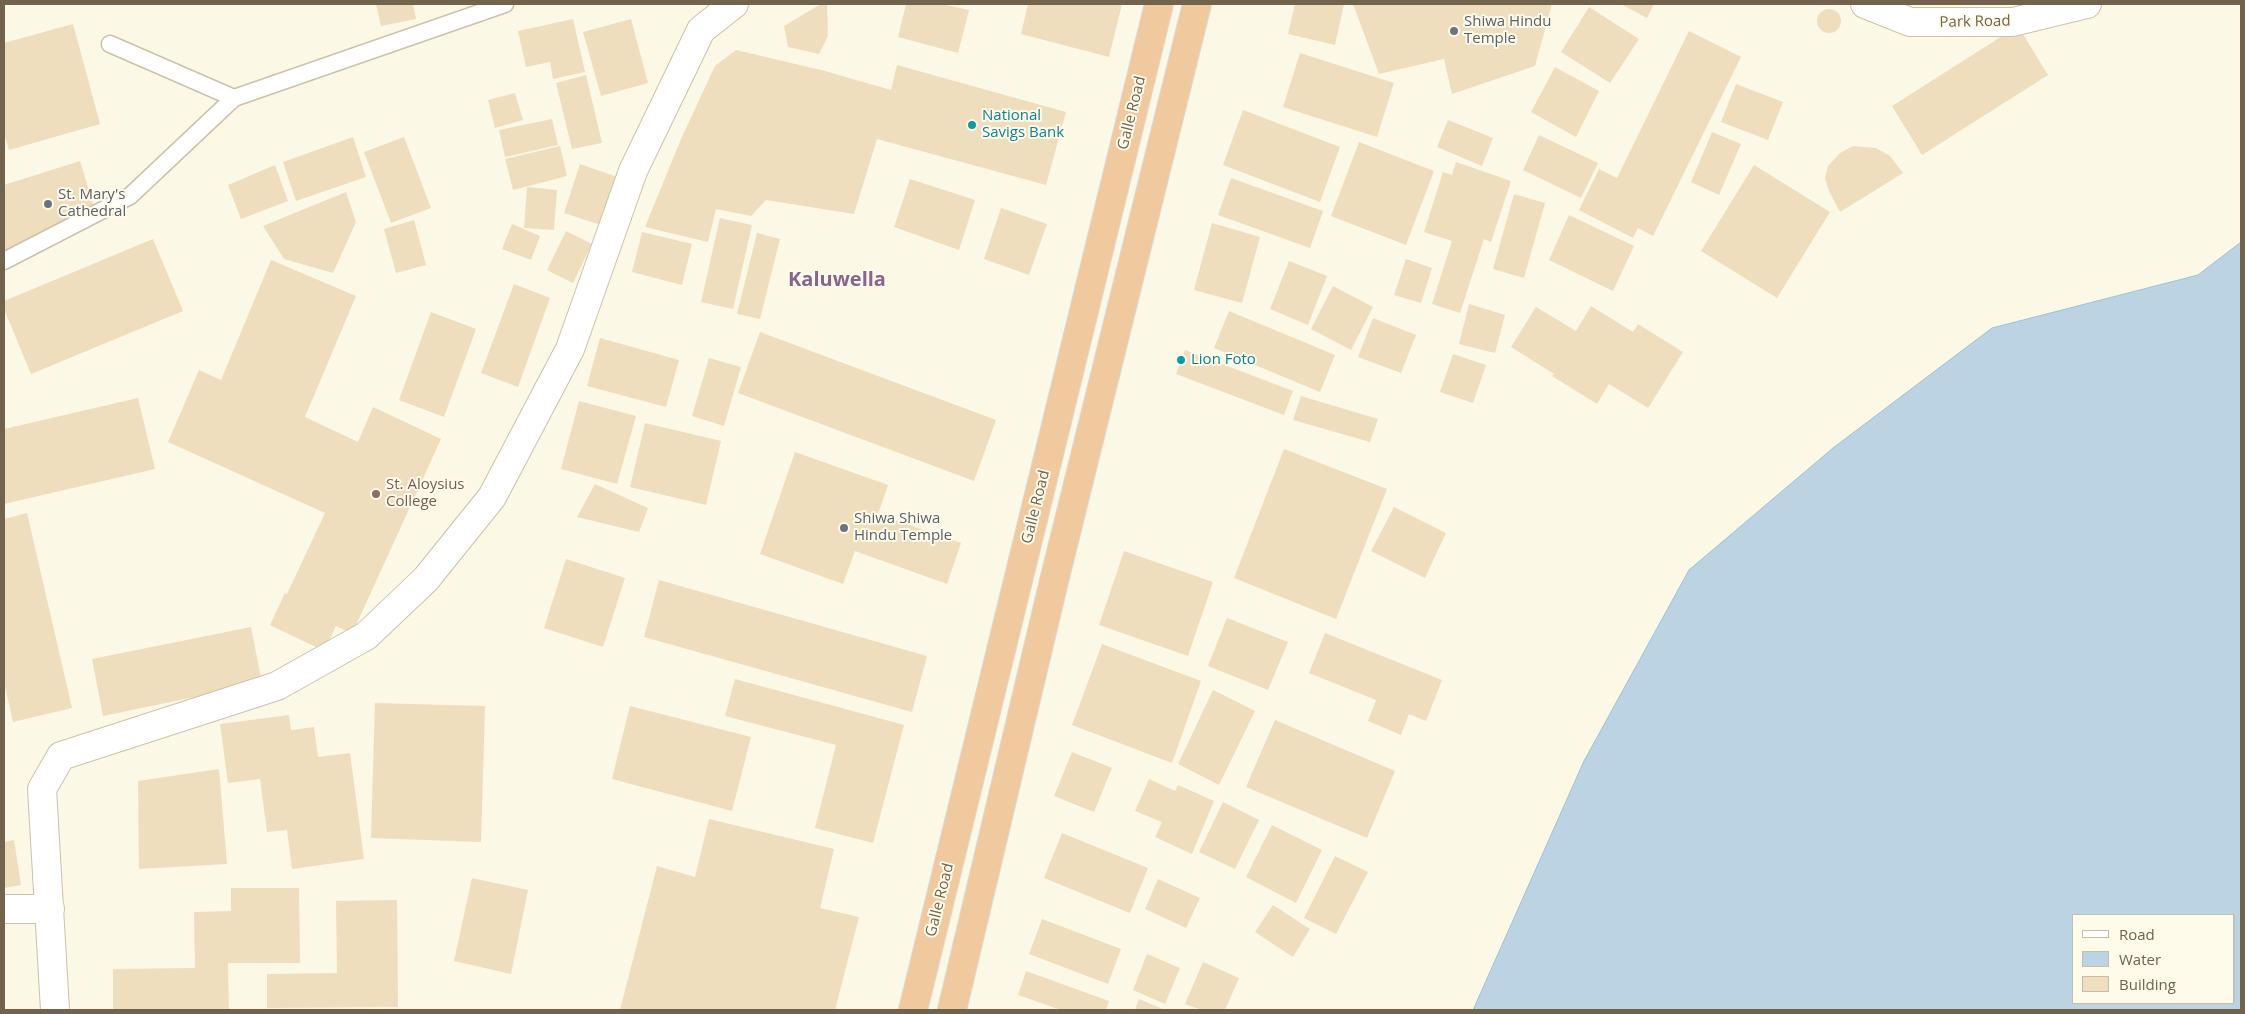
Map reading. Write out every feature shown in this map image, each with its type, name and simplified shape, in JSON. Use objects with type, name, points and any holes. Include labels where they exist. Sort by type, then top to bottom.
[{"type":"highway","name":"Galle Road","points":[[913,1010],[1160,4]]},
{"type":"highway","points":[[952,1010],[1054,581],[1197,4]]},
{"type":"street","points":[[55,1010],[42,790],[61,756],[277,686],[366,636],[426,578],[492,498],[570,348],[633,172],[701,30],[734,4]]},
{"type":"street","name":"Park Road","points":[[1865,4],[1910,22],[2013,22],[2087,4]]},
{"type":"street","points":[[4,909],[50,909]]},
{"type":"lane","points":[[4,261],[130,196],[234,98],[505,4]]},
{"type":"lane","points":[[110,44],[234,98]]},
{"type":"water","points":[[2241,242],[2241,1010],[1473,1010],[1584,761],[1689,570],[1833,448],[1992,328],[2198,275]]},
{"type":"building","points":[[376,4],[413,4],[416,19],[381,26]]},
{"type":"building","points":[[821,4],[827,4],[828,36],[819,54],[788,47],[784,26]]},
{"type":"building","points":[[906,4],[942,4],[969,10],[958,53],[898,37]]},
{"type":"building","points":[[1028,4],[1122,4],[1109,57],[1021,34]]},
{"type":"building","points":[[1295,4],[1344,4],[1335,45],[1288,34]]},
{"type":"building","name":"Shiwa Hindu Temple","points":[[1353,4],[1552,4],[1535,66],[1452,94],[1444,59],[1379,74]]},
{"type":"building","points":[[1621,4],[1654,4],[1647,18]]},
{"type":"building","points":[[1589,7],[1639,39],[1610,83],[1561,52]]},
{"type":"building","points":[[1829,9],[1834,10],[1840,16],[1840,26],[1834,32],[1829,33],[1824,32],[1818,26],[1817,21],[1818,16],[1824,10]]},
{"type":"building","points":[[573,19],[585,72],[553,79],[550,62],[526,67],[518,31]]},
{"type":"building","points":[[631,19],[648,83],[601,96],[583,32]]},
{"type":"building","points":[[73,24],[100,124],[9,150],[4,132],[4,43]]},
{"type":"building","points":[[2018,26],[2048,75],[1922,155],[1892,106]]},
{"type":"building","points":[[1689,31],[1741,57],[1653,236],[1638,228],[1633,238],[1579,210],[1599,169],[1617,178]]},
{"type":"building","points":[[736,50],[825,71],[891,90],[897,65],[1066,112],[1046,185],[877,139],[854,214],[766,200],[751,216],[716,209],[708,242],[645,227],[681,139],[715,66]]},
{"type":"building","points":[[1300,53],[1394,83],[1377,137],[1283,107]]},
{"type":"building","points":[[1555,67],[1599,91],[1576,137],[1531,112]]},
{"type":"building","points":[[586,75],[602,143],[572,149],[556,83]]},
{"type":"building","points":[[1736,84],[1783,102],[1768,140],[1721,122]]},
{"type":"building","points":[[515,93],[523,120],[495,128],[488,100]]},
{"type":"building","points":[[1243,110],[1340,147],[1320,202],[1223,165]]},
{"type":"building","points":[[552,119],[558,145],[505,157],[499,130]]},
{"type":"building","points":[[1448,120],[1493,138],[1482,166],[1437,147]]},
{"type":"building","points":[[1712,132],[1741,144],[1719,195],[1691,182]]},
{"type":"building","points":[[1539,135],[1598,163],[1581,198],[1523,170]]},
{"type":"building","points":[[353,137],[366,177],[296,201],[283,162]]},
{"type":"building","points":[[404,137],[431,208],[391,223],[364,152]]},
{"type":"building","points":[[1359,142],[1434,171],[1406,245],[1331,216]]},
{"type":"building","points":[[560,146],[567,176],[513,190],[505,159]]},
{"type":"building","points":[[1853,146],[1876,148],[1890,156],[1903,173],[1840,212],[1829,191],[1825,178],[1828,166],[1840,153]]},
{"type":"building","name":"St. Mary's Cathedral","points":[[80,161],[99,223],[4,251],[4,185]]},
{"type":"building","points":[[1456,162],[1511,181],[1491,242],[1484,239],[1460,313],[1432,304],[1452,241],[1424,232],[1443,172],[1452,175]]},
{"type":"building","points":[[580,164],[623,179],[607,227],[564,213]]},
{"type":"building","points":[[275,165],[288,201],[241,219],[228,185]]},
{"type":"building","points":[[1754,165],[1830,212],[1777,298],[1701,251]]},
{"type":"building","points":[[1231,178],[1323,211],[1310,248],[1218,215]]},
{"type":"building","points":[[910,179],[975,200],[959,250],[894,227]]},
{"type":"building","points":[[527,187],[557,190],[554,230],[524,228]]},
{"type":"building","points":[[346,192],[356,222],[333,273],[284,259],[263,226]]},
{"type":"building","points":[[1514,194],[1545,203],[1524,278],[1493,269]]},
{"type":"building","points":[[1001,208],[1047,224],[1029,275],[984,259]]},
{"type":"building","points":[[1569,215],[1634,246],[1613,291],[1549,260]]},
{"type":"building","points":[[720,218],[752,225],[733,309],[701,302]]},
{"type":"building","points":[[414,220],[426,265],[396,273],[384,229]]},
{"type":"building","points":[[1212,223],[1260,237],[1242,303],[1194,290]]},
{"type":"building","points":[[512,224],[540,236],[531,260],[502,249]]},
{"type":"building","points":[[566,231],[592,244],[573,283],[547,270]]},
{"type":"building","points":[[642,232],[692,244],[682,285],[632,272]]},
{"type":"building","points":[[757,233],[780,239],[760,319],[737,314]]},
{"type":"building","points":[[153,239],[183,311],[31,374],[4,309],[4,301]]},
{"type":"building","points":[[1406,259],[1432,268],[1421,303],[1394,295]]},
{"type":"building","points":[[271,260],[356,296],[305,417],[358,442],[373,407],[441,439],[352,634],[336,626],[324,651],[270,625],[285,593],[287,594],[325,513],[168,442],[199,370],[221,380]]},
{"type":"building","points":[[1289,261],[1327,276],[1308,325],[1270,309]]},
{"type":"building","points":[[514,284],[550,298],[518,387],[481,373]]},
{"type":"building","points":[[1333,286],[1373,307],[1351,350],[1311,329]]},
{"type":"building","points":[[1469,304],[1505,315],[1495,353],[1459,344]]},
{"type":"building","points":[[1591,306],[1633,332],[1638,324],[1683,352],[1648,408],[1609,384],[1597,404],[1552,376],[1554,374],[1511,347],[1536,307],[1576,331]]},
{"type":"building","points":[[1229,311],[1335,355],[1320,392],[1214,348]]},
{"type":"building","points":[[431,312],[476,329],[444,417],[399,400]]},
{"type":"building","points":[[1373,318],[1416,335],[1401,373],[1358,357]]},
{"type":"building","points":[[760,332],[996,420],[974,481],[738,393]]},
{"type":"building","points":[[600,338],[679,360],[666,407],[587,386]]},
{"type":"building","points":[[1185,350],[1293,391],[1284,415],[1176,374]]},
{"type":"building","points":[[1453,354],[1486,365],[1473,403],[1440,392]]},
{"type":"building","points":[[709,358],[741,367],[724,426],[692,416]]},
{"type":"building","points":[[1301,396],[1378,419],[1370,442],[1293,420]]},
{"type":"building","points":[[138,398],[155,469],[4,504],[4,429]]},
{"type":"building","points":[[579,401],[636,416],[617,484],[561,469]]},
{"type":"building","points":[[645,423],[721,441],[706,505],[630,487]]},
{"type":"building","points":[[1284,449],[1387,489],[1336,619],[1234,578]]},
{"type":"building","name":"Shiwa Shiwa Hindu Temple","points":[[795,452],[888,485],[878,514],[961,543],[947,584],[855,551],[843,584],[760,554]]},
{"type":"building","points":[[595,484],[648,508],[639,532],[577,517]]},
{"type":"building","points":[[1394,507],[1446,533],[1425,578],[1371,551]]},
{"type":"building","points":[[27,513],[72,708],[13,722],[4,682],[4,519]]},
{"type":"building","points":[[1124,551],[1213,582],[1188,656],[1099,625]]},
{"type":"building","points":[[566,559],[625,578],[603,647],[544,628]]},
{"type":"building","points":[[659,580],[927,656],[912,712],[644,637]]},
{"type":"building","points":[[1227,618],[1288,642],[1268,690],[1208,666]]},
{"type":"building","points":[[251,627],[262,683],[103,716],[92,659]]},
{"type":"building","points":[[1325,633],[1442,680],[1426,721],[1409,714],[1401,735],[1368,721],[1376,700],[1309,673]]},
{"type":"building","points":[[1102,644],[1201,681],[1172,763],[1072,725]]},
{"type":"building","points":[[735,679],[904,725],[873,843],[815,828],[836,745],[725,716]]},
{"type":"building","points":[[1213,690],[1255,711],[1219,785],[1178,764]]},
{"type":"building","points":[[375,703],[485,706],[481,842],[371,838]]},
{"type":"building","points":[[630,706],[751,737],[732,811],[612,779]]},
{"type":"building","points":[[289,715],[291,730],[314,727],[318,757],[350,753],[364,859],[292,869],[287,830],[267,832],[260,779],[228,783],[220,724]]},
{"type":"building","points":[[1275,720],[1395,771],[1367,838],[1246,787]]},
{"type":"building","points":[[1072,752],[1112,768],[1094,812],[1054,796]]},
{"type":"building","points":[[219,769],[227,864],[139,869],[138,781]]},
{"type":"building","points":[[1149,779],[1175,791],[1178,785],[1214,801],[1192,854],[1155,837],[1162,822],[1135,811]]},
{"type":"building","points":[[1223,802],[1259,820],[1235,869],[1199,852]]},
{"type":"building","points":[[709,819],[834,849],[820,908],[859,917],[835,1010],[620,1010],[657,866],[695,877]]},
{"type":"building","points":[[1272,825],[1322,850],[1296,903],[1246,877]]},
{"type":"building","points":[[1062,833],[1148,868],[1130,913],[1044,878]]},
{"type":"building","points":[[14,840],[21,885],[4,888],[4,842]]},
{"type":"building","points":[[1335,856],[1368,872],[1336,934],[1304,918]]},
{"type":"building","points":[[472,878],[528,890],[511,974],[454,961]]},
{"type":"building","points":[[1158,879],[1200,898],[1186,928],[1145,909]]},
{"type":"building","points":[[231,888],[299,888],[300,963],[228,963],[229,1010],[113,1010],[113,969],[195,968],[194,912],[231,911]]},
{"type":"building","points":[[397,900],[398,1007],[267,1008],[267,974],[337,973],[336,901]]},
{"type":"building","points":[[1273,905],[1310,929],[1293,957],[1255,932]]},
{"type":"building","points":[[1042,919],[1121,949],[1108,984],[1029,954]]},
{"type":"building","points":[[1147,954],[1180,968],[1165,1004],[1133,990]]},
{"type":"building","points":[[1203,962],[1239,978],[1225,1010],[1201,1010],[1185,1004]]},
{"type":"building","points":[[1026,971],[1109,1001],[1106,1010],[1061,1010],[1018,995]]},
{"type":"building","points":[[1139,999],[1165,1010],[1135,1010]]},
{"type":"place","name":"Shiwa Hindu Temple","points":[[1454,31]]},
{"type":"place","name":"National Savigs Bank","points":[[972,125]]},
{"type":"place","name":"St. Mary's Cathedral","points":[[48,204]]},
{"type":"place","name":"Lion Foto","points":[[1181,360]]},
{"type":"place","name":"St. Aloysius College","points":[[376,494]]},
{"type":"place","name":"Shiwa Shiwa Hindu Temple","points":[[844,528]]},
{"type":"district","name":"Kaluwella","points":[[837,280]]}]
